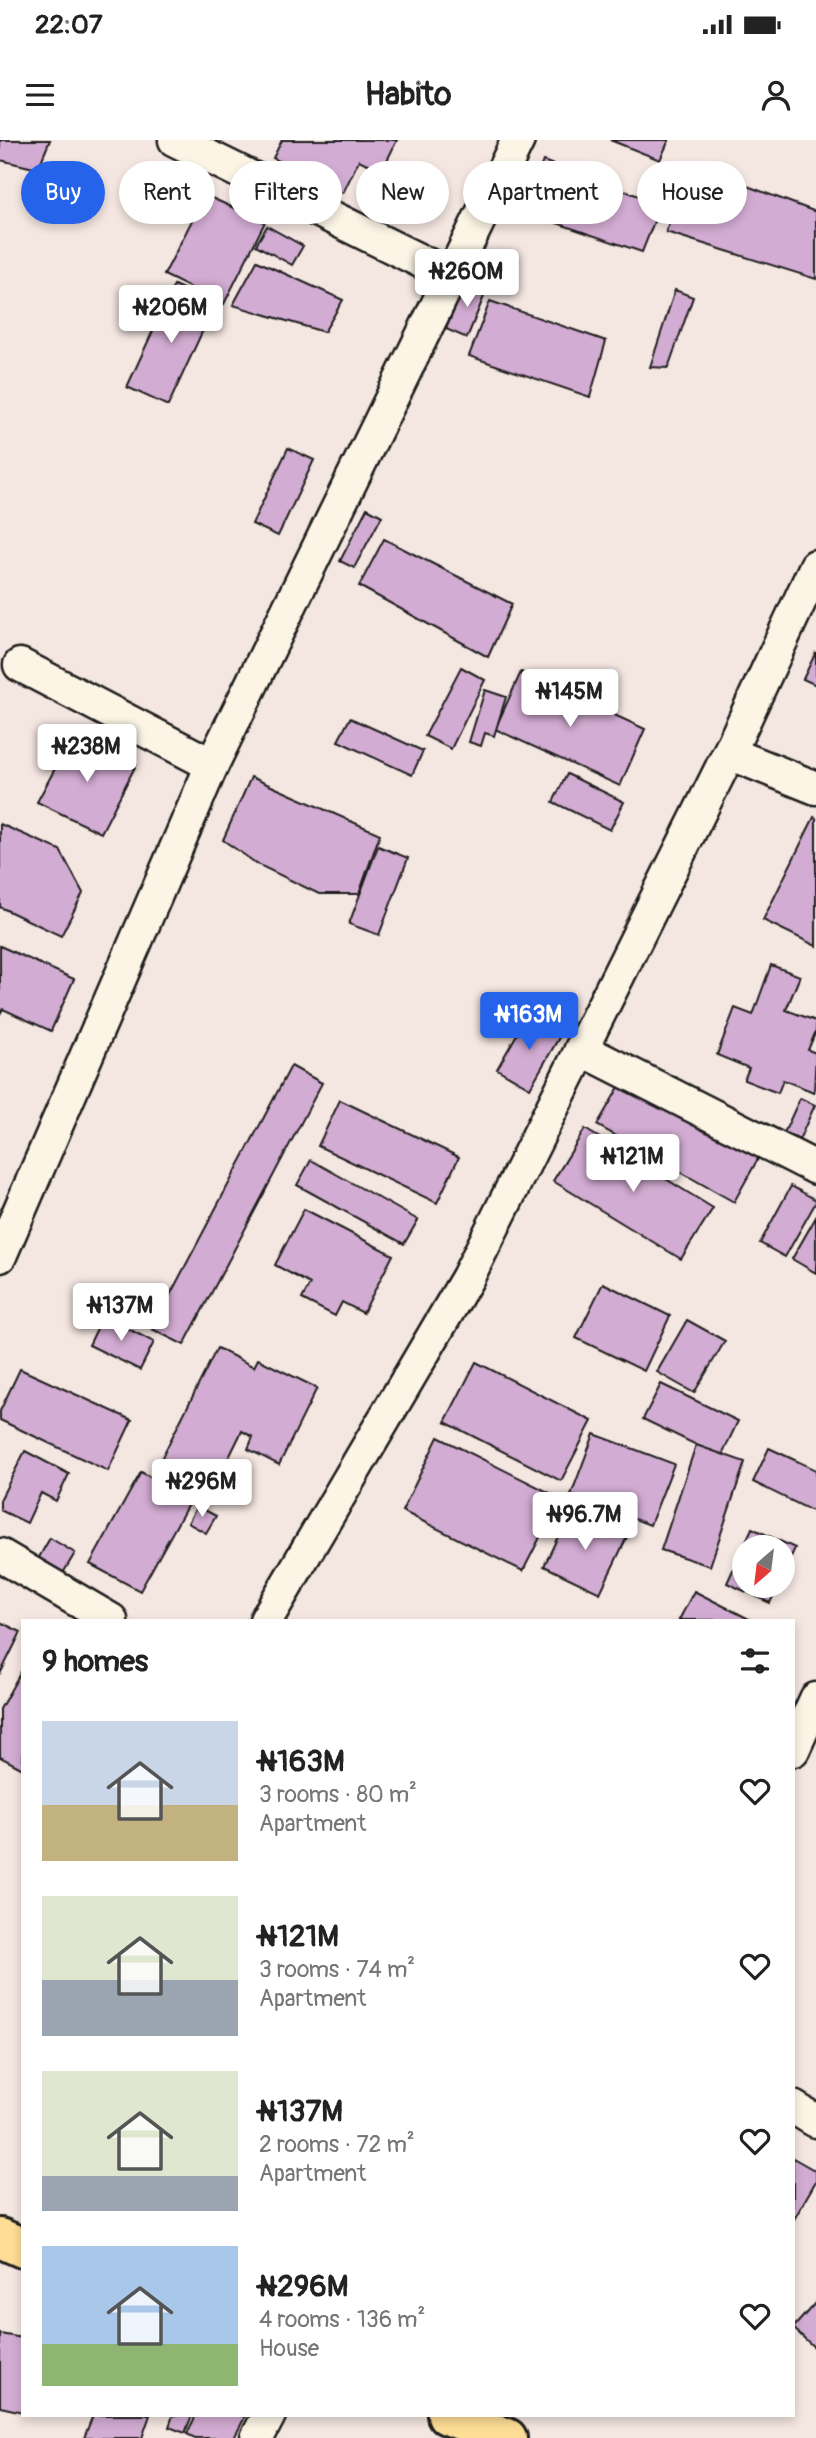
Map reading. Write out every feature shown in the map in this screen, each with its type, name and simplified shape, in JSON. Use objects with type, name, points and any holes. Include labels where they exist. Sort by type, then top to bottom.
[{"type":"main road","points":[[0,2238],[21,2247]]},
{"type":"main road","points":[[452,2417],[507,2438]]},
{"type":"street","points":[[175,140],[451,276]]},
{"type":"street","points":[[0,1256],[212,765],[518,140]]},
{"type":"street","points":[[267,1619],[468,1277],[729,752],[816,566]]},
{"type":"street","points":[[20,664],[212,765]]},
{"type":"street","points":[[729,752],[816,788]]},
{"type":"street","points":[[581,1049],[816,1168]]},
{"type":"street","points":[[0,1555],[109,1619]]},
{"type":"street","points":[[795,1746],[816,1699]]},
{"type":"street","points":[[795,2108],[816,2121]]},
{"type":"street","points":[[257,2438],[268,2417]]},
{"type":"building","points":[[0,140],[50,140],[41,161],[21,161],[21,165],[0,160]]},
{"type":"building","points":[[282,140],[397,140],[387,161],[356,161],[343,193],[342,161],[279,161],[273,158]]},
{"type":"building","points":[[610,140],[669,140],[660,160]]},
{"type":"building","points":[[747,186],[816,212],[816,279],[666,232],[669,224],[747,224]]},
{"type":"building","points":[[623,190],[637,195],[637,224],[653,224],[642,252],[559,224],[623,224]]},
{"type":"building","points":[[215,200],[229,206],[229,224],[264,224],[224,304],[164,275],[190,224],[215,224]]},
{"type":"building","points":[[267,226],[303,246],[292,265],[256,245]]},
{"type":"building","points":[[257,261],[343,300],[324,332],[233,305]]},
{"type":"building","points":[[466,281],[487,289],[467,338],[446,329]]},
{"type":"building","points":[[174,285],[215,304],[168,406],[127,387]]},
{"type":"building","points":[[675,290],[693,297],[668,368],[650,367]]},
{"type":"building","points":[[490,301],[606,341],[590,397],[469,356]]},
{"type":"building","points":[[288,448],[314,460],[278,536],[252,524]]},
{"type":"building","points":[[367,508],[382,516],[354,568],[340,561]]},
{"type":"building","points":[[384,539],[512,604],[488,657],[359,586]]},
{"type":"building","points":[[816,652],[816,685],[803,679]]},
{"type":"building","points":[[461,667],[485,680],[451,749],[425,736]]},
{"type":"building","points":[[521,672],[645,729],[620,786],[495,729]]},
{"type":"building","points":[[485,690],[506,697],[494,736],[485,733],[481,746],[469,742]]},
{"type":"building","points":[[350,718],[423,751],[412,775],[338,741]]},
{"type":"building","points":[[72,737],[136,765],[101,833],[37,802]]},
{"type":"building","points":[[567,774],[624,802],[610,830],[553,802]]},
{"type":"building","points":[[251,777],[380,834],[359,894],[319,894],[257,864],[223,840]]},
{"type":"building","points":[[814,817],[816,818],[816,946],[763,920]]},
{"type":"building","points":[[0,824],[60,850],[83,893],[61,936],[0,907]]},
{"type":"building","points":[[378,846],[408,858],[379,935],[349,924]]},
{"type":"building","points":[[0,946],[74,979],[51,1031],[3,1009],[0,1014]]},
{"type":"building","points":[[771,965],[800,976],[786,1010],[816,1021],[816,1031],[808,1050],[816,1053],[814,1092],[783,1080],[778,1093],[744,1080],[749,1068],[717,1055],[735,1008],[753,1015]]},
{"type":"building","points":[[528,1015],[561,1034],[530,1088],[497,1069]]},
{"type":"building","points":[[291,1066],[322,1083],[184,1345],[152,1329]]},
{"type":"building","points":[[623,1080],[759,1157],[734,1202],[597,1125]]},
{"type":"building","points":[[800,1098],[815,1105],[799,1140],[784,1133]]},
{"type":"building","points":[[340,1100],[459,1157],[437,1203],[318,1146]]},
{"type":"building","points":[[585,1129],[713,1208],[681,1259],[553,1181]]},
{"type":"building","points":[[311,1160],[418,1220],[404,1244],[297,1185]]},
{"type":"building","points":[[791,1186],[816,1202],[785,1257],[760,1243]]},
{"type":"building","points":[[304,1209],[393,1255],[363,1313],[342,1302],[335,1316],[302,1299],[310,1284],[275,1265]]},
{"type":"building","points":[[816,1217],[816,1273],[792,1259]]},
{"type":"building","points":[[603,1283],[670,1316],[644,1371],[576,1338]]},
{"type":"building","points":[[103,1316],[154,1342],[140,1370],[89,1345]]},
{"type":"building","points":[[687,1320],[725,1341],[694,1393],[657,1372]]},
{"type":"building","points":[[217,1348],[254,1367],[258,1359],[317,1388],[279,1465],[248,1449],[253,1437],[242,1431],[210,1496],[156,1469]]},
{"type":"building","points":[[476,1362],[592,1421],[561,1481],[445,1422]]},
{"type":"building","points":[[20,1369],[132,1420],[108,1471],[0,1420],[0,1411]]},
{"type":"building","points":[[661,1384],[738,1421],[721,1457],[643,1419]]},
{"type":"building","points":[[594,1434],[674,1464],[650,1525],[571,1495]]},
{"type":"building","points":[[438,1437],[560,1498],[523,1571],[402,1511]]},
{"type":"building","points":[[696,1445],[745,1462],[710,1566],[661,1550]]},
{"type":"building","points":[[769,1448],[816,1470],[816,1513],[753,1482]]},
{"type":"building","points":[[25,1451],[69,1474],[56,1501],[41,1493],[27,1523],[0,1510],[0,1500]]},
{"type":"building","points":[[141,1472],[191,1499],[140,1591],[90,1564]]},
{"type":"building","points":[[197,1506],[216,1516],[206,1533],[188,1523]]},
{"type":"building","points":[[570,1511],[627,1537],[600,1593],[544,1566]]},
{"type":"building","points":[[752,1528],[767,1535],[749,1535]]},
{"type":"building","points":[[50,1538],[75,1553],[59,1580],[34,1566]]},
{"type":"building","points":[[732,1572],[732,1585],[727,1583]]},
{"type":"building","points":[[694,1591],[749,1619],[680,1619]]},
{"type":"building","points":[[759,1598],[772,1598],[770,1603]]},
{"type":"building","points":[[0,1622],[21,1632],[0,1674]]},
{"type":"building","points":[[21,1672],[21,1768],[0,1757],[0,1709]]},
{"type":"building","points":[[795,2159],[816,2171],[816,2181],[795,2218]]},
{"type":"building","points":[[816,2302],[816,2349],[795,2330],[795,2326]]},
{"type":"building","points":[[0,2334],[21,2338],[21,2412],[0,2407]]},
{"type":"building","points":[[92,2417],[149,2417],[142,2438],[84,2438]]},
{"type":"building","points":[[172,2417],[191,2417],[185,2433],[169,2427]]},
{"type":"building","points":[[195,2417],[245,2417],[234,2438],[195,2438],[187,2434]]}]
